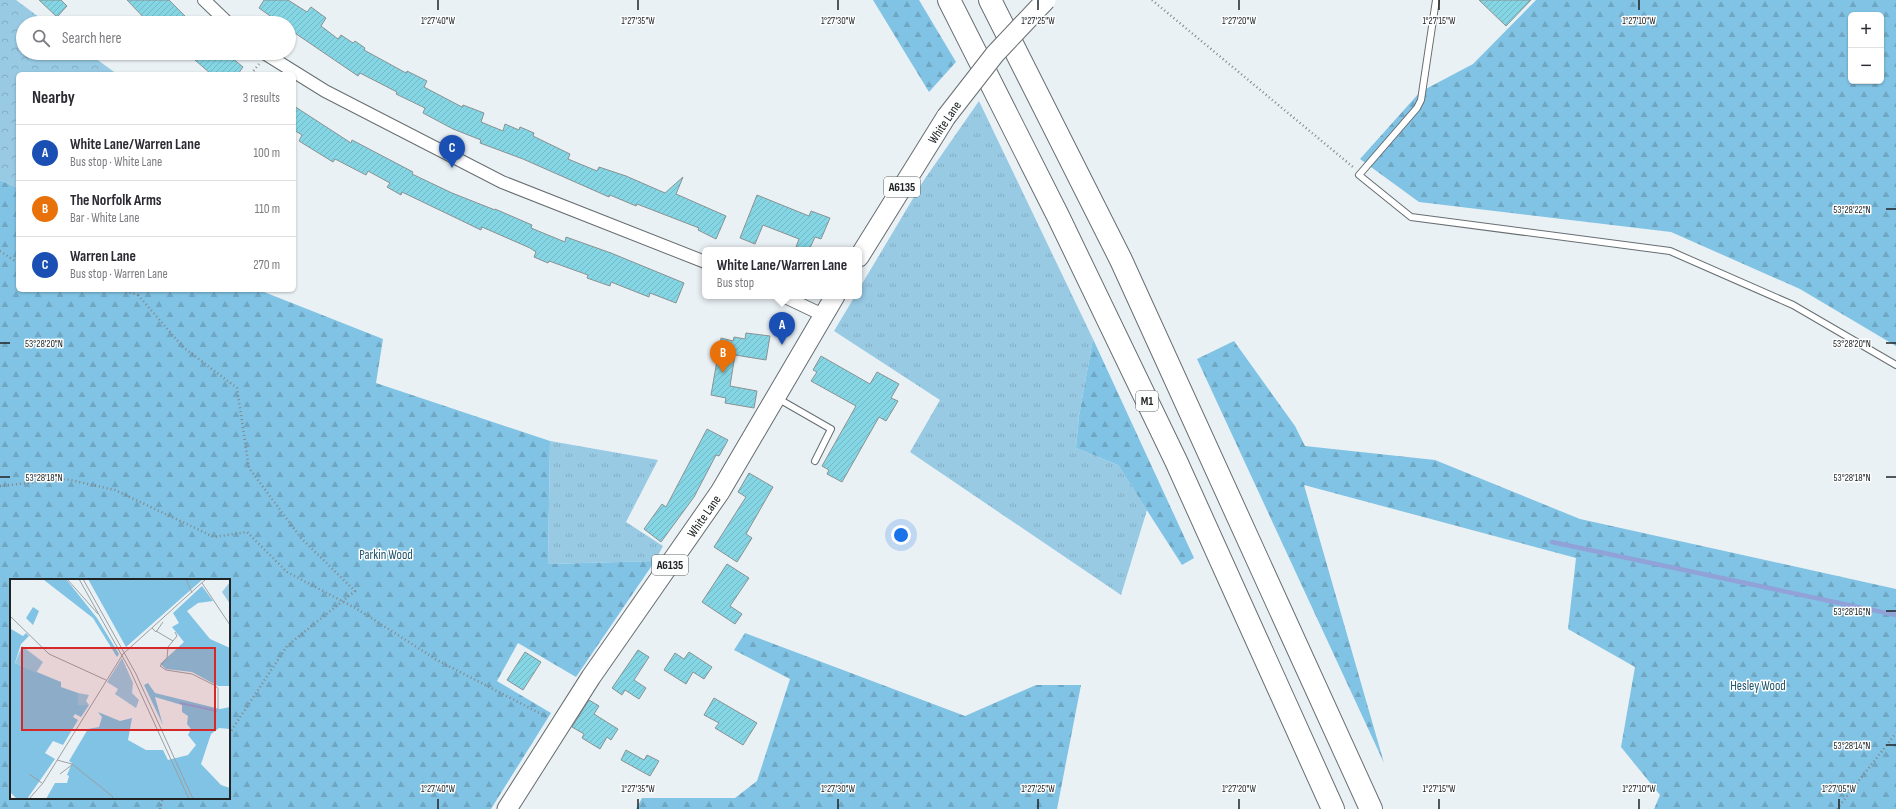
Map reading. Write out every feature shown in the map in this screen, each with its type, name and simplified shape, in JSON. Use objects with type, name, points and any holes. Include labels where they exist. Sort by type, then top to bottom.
[{"type":"highway","name":"M1","points":[[949,0],[1058,216],[1176,461],[1333,809]]},
{"type":"highway","points":[[990,0],[1121,260],[1372,809]]},
{"type":"main road","name":"White Lane","points":[[862,252],[946,117],[995,54],[1046,0]]},
{"type":"main road","name":"White Lane","points":[[507,809],[591,677],[720,492],[833,299]]},
{"type":"street","points":[[204,0],[221,16]]},
{"type":"street","points":[[275,60],[294,72]]},
{"type":"street","points":[[296,73],[325,91],[502,182],[702,261]]},
{"type":"street","points":[[789,299],[823,315]]},
{"type":"lane","points":[[1436,0],[1421,100],[1417,108],[1359,175],[1411,217],[1670,251],[1793,305],[1896,365]]},
{"type":"lane","points":[[775,397],[831,429],[815,461]]},
{"type":"path","points":[[1152,0],[1354,167],[1359,175]]},
{"type":"path","points":[[0,251],[16,262]]},
{"type":"path","points":[[128,292],[138,295]]},
{"type":"path","points":[[137,292],[138,295],[183,347],[237,388],[249,468],[301,538],[355,591],[287,646],[230,732]]},
{"type":"path","points":[[0,486],[66,479],[115,490],[214,537],[247,532],[287,572],[342,601],[437,660],[561,725]]},
{"type":"path","points":[[1837,809],[1896,733]]},
{"type":"path","points":[[160,809],[163,799]]},
{"type":"green space","points":[[0,0],[16,0],[38,16],[16,16],[16,60],[98,60],[114,72],[16,72],[16,187],[0,180]]},
{"type":"green space","points":[[873,0],[919,0],[956,62],[929,92]]},
{"type":"green space","points":[[1536,0],[1896,0],[1896,346],[1800,289],[1671,232],[1419,202],[1360,159],[1420,92],[1473,64]]},
{"type":"green space","points":[[979,101],[1093,339],[1079,416],[1076,448],[1118,465],[1147,510],[1121,595],[910,452],[940,400],[834,331],[853,299],[862,299],[862,284],[924,180]]},
{"type":"green space","name":"Parkin Wood","points":[[0,180],[16,187],[16,292],[264,292],[383,339],[376,383],[550,441],[548,564],[655,561],[576,677],[518,643],[497,681],[551,713],[491,809],[0,809]]},
{"type":"green space","points":[[1093,339],[1194,558],[1182,565],[1118,465],[1076,448],[1079,416]]},
{"type":"green space","name":"Hesley Wood","points":[[1234,341],[1295,426],[1305,446],[1435,460],[1580,519],[1896,589],[1896,809],[1654,809],[1660,795],[1621,747],[1635,667],[1568,629],[1576,558],[1304,485],[1384,763],[1197,359]]},
{"type":"green space","points":[[550,441],[658,460],[626,522],[663,546],[655,561],[548,564]]},
{"type":"green space","points":[[745,633],[965,716],[1036,685],[1081,685],[1057,809],[636,809],[642,798],[735,798],[757,781],[790,679],[734,650]]},
{"type":"building","points":[[39,0],[61,0],[67,6],[58,16],[56,16]]},
{"type":"building","points":[[127,0],[169,0],[185,16],[142,16]]},
{"type":"building","points":[[264,0],[288,0],[307,12],[311,7],[326,18],[321,26],[338,39],[341,35],[353,43],[355,41],[365,48],[364,50],[406,73],[407,71],[427,81],[424,87],[462,107],[463,105],[484,113],[481,122],[503,131],[505,124],[519,130],[520,127],[534,133],[533,136],[570,154],[568,159],[597,171],[599,167],[626,176],[665,193],[683,177],[676,194],[726,216],[716,239],[698,230],[699,228],[637,204],[636,206],[610,195],[609,197],[523,159],[480,143],[481,140],[453,129],[423,113],[425,108],[396,94],[397,92],[360,73],[358,76],[296,34],[296,16],[270,16],[259,8]]},
{"type":"building","points":[[1479,0],[1531,0],[1506,26]]},
{"type":"building","points":[[195,60],[234,60],[243,67],[239,72],[209,72]]},
{"type":"building","points":[[296,107],[351,143],[352,140],[413,172],[412,174],[452,193],[532,225],[531,228],[565,242],[566,237],[611,253],[684,283],[676,303],[650,293],[649,297],[611,282],[610,286],[587,278],[588,275],[549,261],[548,263],[534,257],[536,252],[530,248],[482,227],[481,230],[402,192],[401,195],[387,187],[390,183],[368,171],[366,175],[335,159],[333,162],[299,141],[302,135],[296,131]]},
{"type":"building","points":[[757,195],[809,216],[811,211],[830,218],[821,239],[815,237],[810,247],[796,247],[799,239],[763,225],[755,244],[740,238]]},
{"type":"building","points":[[746,333],[770,336],[766,360],[735,355],[730,386],[757,391],[754,408],[725,403],[726,398],[711,395],[721,338],[733,341],[734,337],[745,339]]},
{"type":"building","points":[[821,356],[870,384],[877,372],[899,384],[891,398],[898,401],[886,421],[879,417],[842,482],[827,474],[829,470],[822,466],[856,406],[811,381],[817,372],[813,370]]},
{"type":"building","points":[[707,429],[728,440],[719,456],[716,455],[694,497],[661,542],[644,529],[662,504],[666,507]]},
{"type":"building","points":[[749,473],[773,487],[746,534],[752,538],[737,562],[714,547],[746,497],[738,492]]},
{"type":"building","points":[[727,564],[749,578],[730,606],[742,614],[735,624],[702,602]]},
{"type":"building","points":[[638,650],[649,657],[634,680],[646,688],[639,699],[625,690],[622,695],[612,688]]},
{"type":"building","points":[[525,652],[541,662],[523,690],[507,680]]},
{"type":"building","points":[[689,652],[712,667],[704,679],[693,672],[686,684],[664,670],[675,653],[684,659]]},
{"type":"building","points":[[714,698],[757,723],[743,745],[715,728],[719,723],[704,715]]},
{"type":"building","points":[[589,700],[599,706],[594,714],[618,729],[611,740],[607,737],[600,749],[582,738],[584,734],[572,727]]},
{"type":"building","points":[[626,750],[644,760],[647,755],[659,761],[650,776],[621,760]]},
{"type":"waterway","points":[[1552,542],[1896,615]]},
{"type":"place","name":"Warren Lane","points":[[452,168]]},
{"type":"place","name":"White Lane/Warren Lane","points":[[782,345]]},
{"type":"place","name":"The Norfolk Arms","points":[[723,373]]}]
